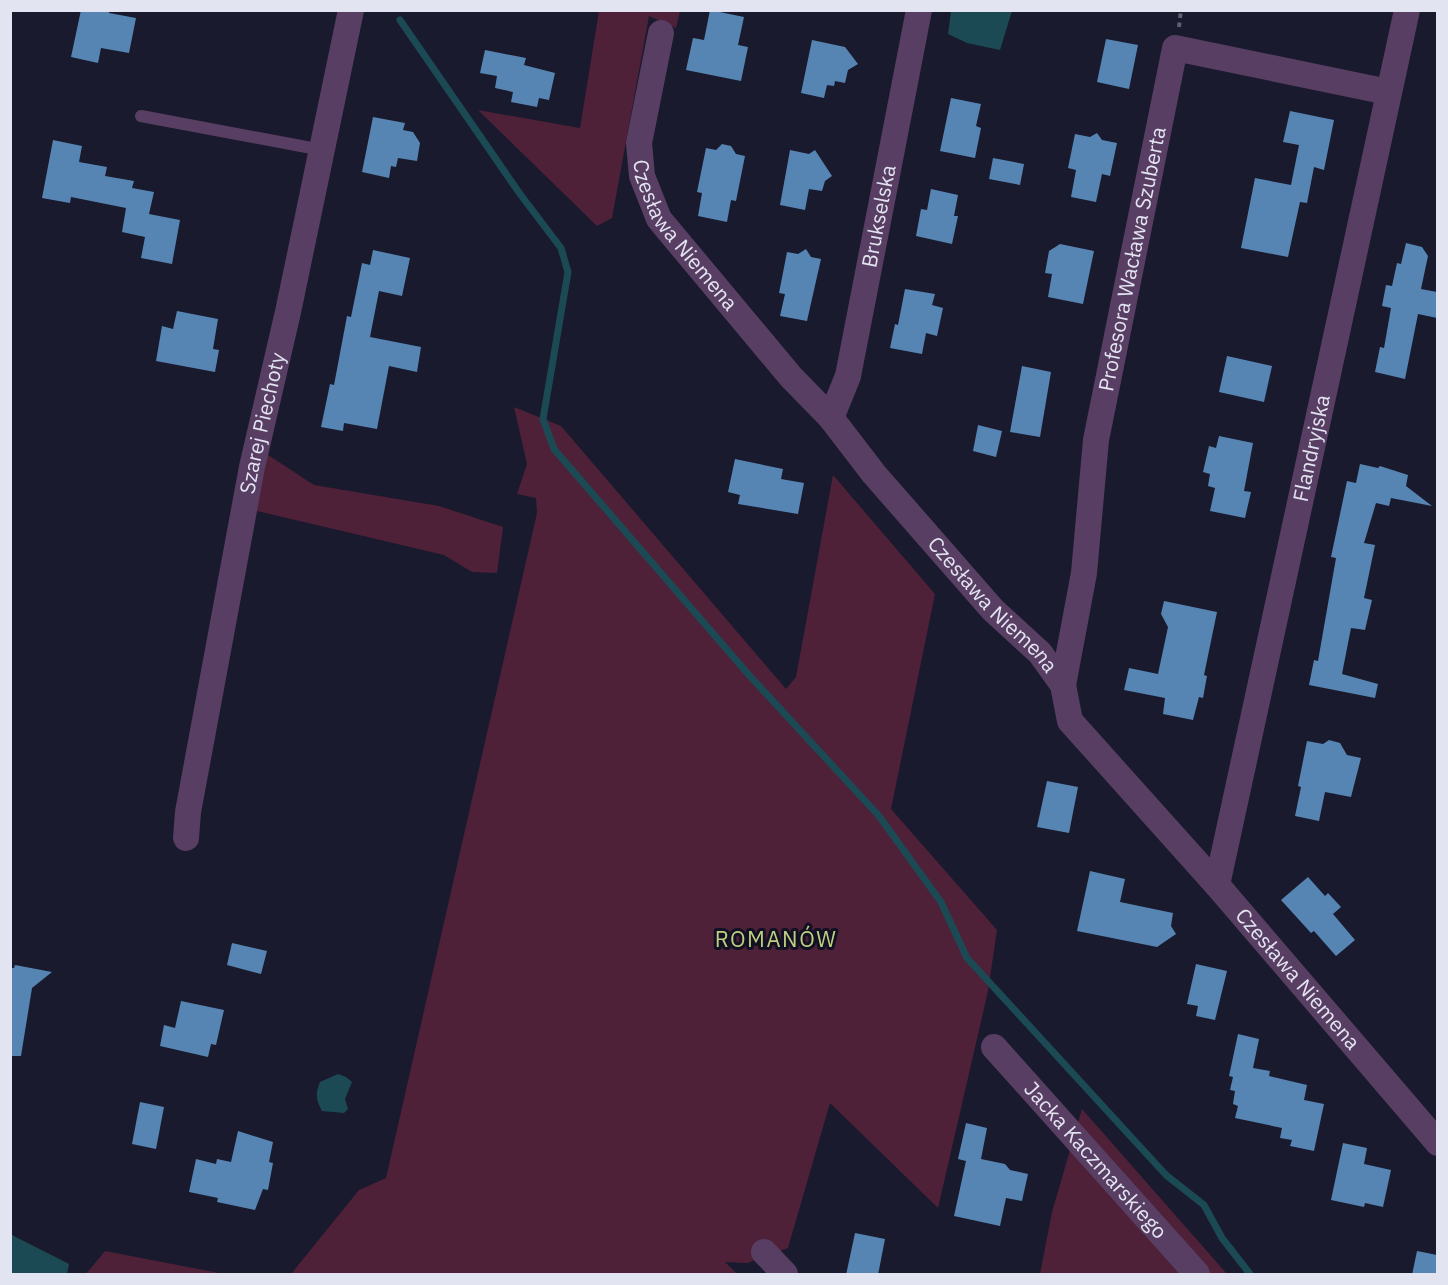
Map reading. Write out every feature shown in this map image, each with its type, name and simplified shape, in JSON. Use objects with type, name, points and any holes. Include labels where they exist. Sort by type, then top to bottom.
[{"type":"street","name":"Szarej Piechoty","points":[[186,838],[192,790],[252,467],[351,10]]},
{"type":"street","name":"Brukselska","points":[[831,418],[844,391],[850,366],[920,10]]},
{"type":"street","name":"Flandryjska","points":[[1217,885],[1407,10]]},
{"type":"street","name":"Czesława Niemena","points":[[661,33],[639,143],[642,176],[659,219],[791,377],[831,418],[874,474],[993,610],[1040,653],[1063,685],[1070,721],[1217,885],[1437,1143]]},
{"type":"street","name":"Profesora Wacława Szuberta","points":[[1063,685],[1084,573],[1096,440],[1175,48],[1388,92]]},
{"type":"street","name":"Jacka Kaczmarskiego","points":[[994,1047],[1197,1275]]},
{"type":"street","points":[[764,1252],[784,1275]]},
{"type":"lane","points":[[141,116],[322,150]]},
{"type":"shaded area","points":[[599,11],[680,11],[676,28],[649,16],[612,218],[597,226],[478,110],[580,128]]},
{"type":"shaded area","points":[[951,11],[1012,11],[1000,50],[967,43],[948,34]]},
{"type":"shaded area","points":[[514,407],[561,426],[786,689],[796,677],[833,475],[935,594],[891,809],[997,930],[988,991],[938,1208],[830,1103],[788,1248],[747,1263],[725,1262],[737,1274],[291,1274],[359,1190],[386,1178],[537,513],[536,498],[517,494],[527,464]]},
{"type":"shaded area","points":[[265,453],[314,485],[439,506],[503,527],[497,573],[472,572],[444,555],[253,510]]},
{"type":"shaded area","points":[[338,1074],[352,1082],[345,1099],[348,1109],[344,1113],[322,1111],[317,1097],[320,1082]]},
{"type":"shaded area","points":[[1082,1109],[1227,1274],[1040,1274],[1052,1212]]},
{"type":"shaded area","points":[[10,1234],[69,1264],[67,1274],[11,1274]]},
{"type":"shaded area","points":[[105,1251],[224,1274],[86,1274]]},
{"type":"building","points":[[81,10],[109,10],[109,13],[136,18],[129,53],[101,48],[98,63],[71,57]]},
{"type":"building","points":[[710,10],[744,17],[738,45],[748,47],[741,81],[686,70],[693,38],[704,40]]},
{"type":"building","points":[[1106,39],[1138,45],[1129,89],[1097,82]]},
{"type":"building","points":[[812,40],[845,47],[858,64],[848,70],[845,83],[835,81],[834,86],[827,85],[824,98],[801,93]]},
{"type":"building","points":[[485,50],[526,58],[524,65],[555,73],[549,100],[539,98],[537,107],[511,102],[513,92],[495,88],[497,76],[480,73]]},
{"type":"building","points":[[951,98],[981,104],[976,126],[981,128],[975,158],[940,151]]},
{"type":"building","points":[[1290,111],[1334,120],[1324,170],[1314,167],[1307,203],[1300,202],[1288,257],[1241,248],[1255,178],[1291,185],[1299,145],[1283,142]]},
{"type":"building","points":[[373,117],[405,123],[403,130],[413,132],[420,143],[417,161],[398,158],[396,167],[391,166],[389,178],[362,172]]},
{"type":"building","points":[[1097,133],[1102,140],[1117,143],[1110,176],[1102,174],[1096,202],[1071,197],[1076,170],[1068,168],[1075,134],[1090,137]]},
{"type":"building","points":[[53,140],[82,146],[79,162],[107,167],[105,176],[134,181],[132,188],[154,192],[149,214],[180,220],[172,264],[141,258],[145,237],[122,232],[126,208],[71,197],[70,203],[42,198]]},
{"type":"building","points":[[722,144],[731,146],[736,154],[745,156],[736,201],[731,200],[727,222],[698,216],[702,193],[697,192],[706,148],[716,150]]},
{"type":"building","points":[[790,150],[809,154],[815,150],[832,176],[825,181],[822,191],[809,189],[805,210],[780,205]]},
{"type":"building","points":[[993,158],[1024,164],[1020,185],[989,179]]},
{"type":"building","points":[[931,189],[958,195],[954,216],[958,216],[952,244],[916,236],[921,209],[927,210]]},
{"type":"building","points":[[1406,243],[1422,247],[1428,256],[1421,289],[1437,292],[1437,318],[1418,314],[1405,379],[1375,372],[1380,347],[1384,348],[1391,308],[1382,306],[1386,285],[1392,286],[1397,263],[1401,264]]},
{"type":"building","points":[[1060,244],[1094,251],[1083,304],[1048,297],[1052,274],[1045,273],[1049,251]]},
{"type":"building","points":[[806,249],[811,257],[821,259],[807,321],[780,316],[785,294],[779,293],[787,252],[798,254]]},
{"type":"building","points":[[373,250],[410,258],[402,296],[379,291],[370,337],[421,347],[417,372],[389,366],[377,429],[344,423],[343,431],[321,427],[330,384],[334,385],[347,316],[351,317],[362,263],[370,265]]},
{"type":"building","points":[[905,289],[935,294],[932,305],[943,308],[937,336],[926,333],[922,354],[890,348],[895,324],[898,325]]},
{"type":"building","points":[[177,311],[218,319],[213,349],[219,350],[215,372],[156,361],[162,326],[173,329]]},
{"type":"building","points":[[1227,356],[1272,366],[1264,402],[1219,392]]},
{"type":"building","points":[[1022,366],[1051,372],[1040,437],[1010,432]]},
{"type":"building","points":[[978,425],[1002,431],[996,457],[973,451]]},
{"type":"building","points":[[1219,436],[1253,443],[1244,491],[1251,492],[1245,518],[1210,511],[1215,488],[1208,486],[1210,474],[1203,472],[1209,446],[1216,448]]},
{"type":"building","points":[[735,459],[783,469],[781,479],[804,483],[798,514],[738,504],[740,495],[728,492]]},
{"type":"building","points":[[1360,464],[1378,468],[1380,466],[1408,475],[1406,486],[1432,506],[1391,498],[1389,506],[1376,503],[1364,543],[1375,545],[1364,598],[1372,600],[1365,630],[1351,628],[1342,674],[1378,684],[1375,698],[1309,685],[1314,660],[1318,661],[1336,558],[1331,557],[1347,481],[1356,483]]},
{"type":"building","points":[[1164,601],[1217,612],[1204,675],[1207,676],[1203,698],[1199,697],[1193,720],[1163,714],[1165,698],[1124,690],[1129,668],[1158,674],[1168,627],[1161,614]]},
{"type":"building","points":[[1329,740],[1340,743],[1347,755],[1361,758],[1351,797],[1325,792],[1319,821],[1295,816],[1307,741],[1323,744]]},
{"type":"building","points":[[1047,781],[1078,787],[1069,833],[1037,827]]},
{"type":"building","points":[[1090,871],[1125,879],[1120,902],[1173,913],[1171,926],[1176,934],[1157,947],[1077,931]]},
{"type":"building","points":[[1308,877],[1325,896],[1328,893],[1341,907],[1333,914],[1355,940],[1336,956],[1314,931],[1311,933],[1281,900]]},
{"type":"building","points":[[232,943],[267,951],[261,974],[227,965]]},
{"type":"building","points":[[1196,964],[1227,971],[1215,1020],[1196,1016],[1198,1006],[1187,1004]]},
{"type":"building","points":[[15,965],[52,972],[32,988],[21,1056],[10,1056],[10,968],[14,968]]},
{"type":"building","points":[[181,1001],[224,1010],[216,1045],[211,1044],[208,1057],[160,1046],[164,1025],[175,1028]]},
{"type":"building","points":[[1238,1034],[1259,1039],[1253,1068],[1270,1071],[1269,1076],[1307,1085],[1304,1100],[1324,1104],[1314,1151],[1290,1146],[1292,1140],[1280,1138],[1282,1128],[1235,1118],[1238,1106],[1233,1104],[1235,1091],[1230,1090],[1233,1077],[1229,1076]]},
{"type":"building","points":[[140,1102],[164,1107],[156,1149],[132,1144]]},
{"type":"building","points":[[966,1123],[987,1128],[981,1159],[1005,1164],[1010,1170],[1028,1174],[1022,1201],[1006,1198],[1000,1226],[954,1216],[966,1161],[958,1159]]},
{"type":"building","points":[[238,1131],[273,1142],[269,1162],[273,1163],[268,1190],[263,1189],[255,1210],[217,1202],[218,1198],[189,1192],[196,1159],[216,1164],[217,1159],[231,1162]]},
{"type":"building","points":[[1343,1143],[1367,1148],[1364,1164],[1391,1170],[1383,1207],[1365,1203],[1364,1207],[1331,1200]]},
{"type":"building","points":[[855,1233],[885,1239],[878,1275],[846,1275]]},
{"type":"building","points":[[1417,1251],[1437,1255],[1437,1275],[1412,1275]]},
{"type":"waterway","points":[[400,20],[520,194],[561,248],[568,272],[543,419],[554,449],[748,674],[879,816],[941,902],[967,958],[1166,1175],[1204,1205],[1222,1238],[1250,1274]]},
{"type":"district","name":"ROMANÓW","points":[[776,939]]}]
